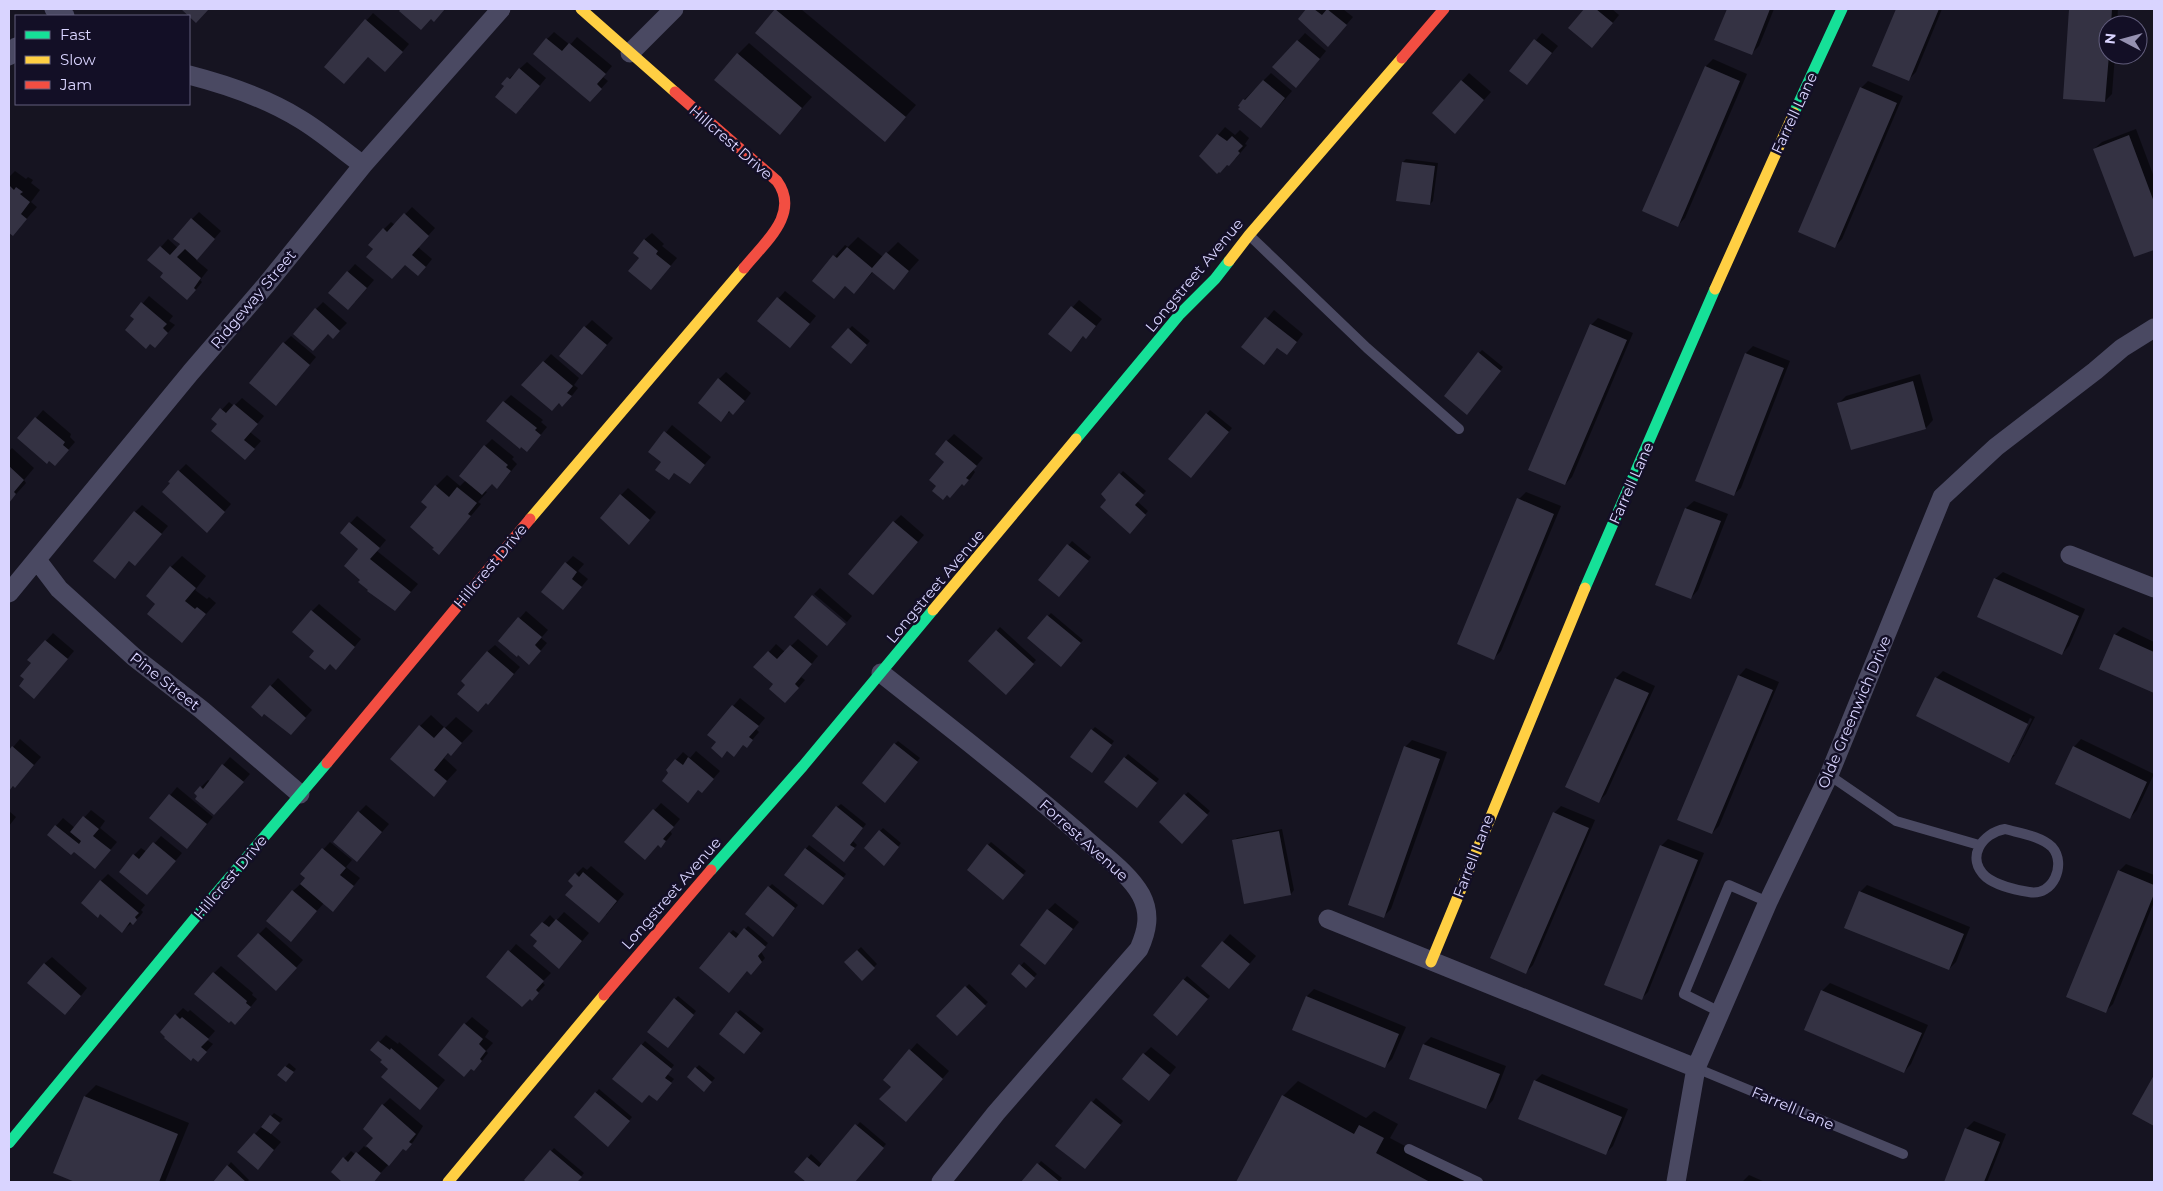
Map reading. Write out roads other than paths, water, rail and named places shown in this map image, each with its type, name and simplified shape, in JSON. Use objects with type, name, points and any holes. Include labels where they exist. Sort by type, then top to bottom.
[{"type":"street","name":"Ridgeway Street","points":[[9,592],[266,285],[363,165],[501,9]]},
{"type":"street","points":[[581,9],[630,53],[674,9]]},
{"type":"street","name":"Longstreet Avenue","points":[[448,1182],[676,909],[803,766],[1180,314],[1215,279],[1249,235],[1444,9]]},
{"type":"street","name":"Farrell Lane","points":[[1432,962],[1496,798],[1568,626],[1756,198],[1842,9]]},
{"type":"street","name":"Hillcrest Drive","points":[[9,1143],[454,609],[775,231],[786,208],[786,198],[777,181],[630,53]]},
{"type":"street","points":[[190,75],[213,81],[262,99],[301,120],[363,165]]},
{"type":"street","name":"Olde Greenwich Drive","points":[[1676,1182],[1696,1068],[1768,902],[1829,775],[1942,496],[1996,447],[2122,348],[2154,328]]},
{"type":"street","points":[[2070,555],[2154,588]]},
{"type":"street","name":"Pine Street","points":[[37,560],[59,588],[134,657],[202,710],[300,794]]},
{"type":"street","name":"Forrest Avenue","points":[[881,673],[1036,796],[1121,871],[1140,893],[1145,905],[1148,921],[1145,934],[1138,949],[996,1113],[941,1182]]},
{"type":"street","name":"Farrell Lane","points":[[1328,919],[1696,1068]]},
{"type":"lane","points":[[1249,235],[1367,348],[1459,429]]},
{"type":"lane","points":[[1829,775],[1896,821],[1979,846]]},
{"type":"lane","points":[[2005,829],[2043,840],[2052,847],[2057,856],[2059,866],[2056,877],[2051,885],[2042,891],[2031,893],[1993,882],[1984,876],[1978,866],[1979,846],[1985,837],[1994,831],[2005,829]]},
{"type":"lane","points":[[1720,1012],[1684,994],[1729,886],[1768,902]]},
{"type":"lane","name":"Farrell Lane","points":[[1696,1068],[1903,1154]]},
{"type":"lane","points":[[1409,1149],[1478,1182]]}]
